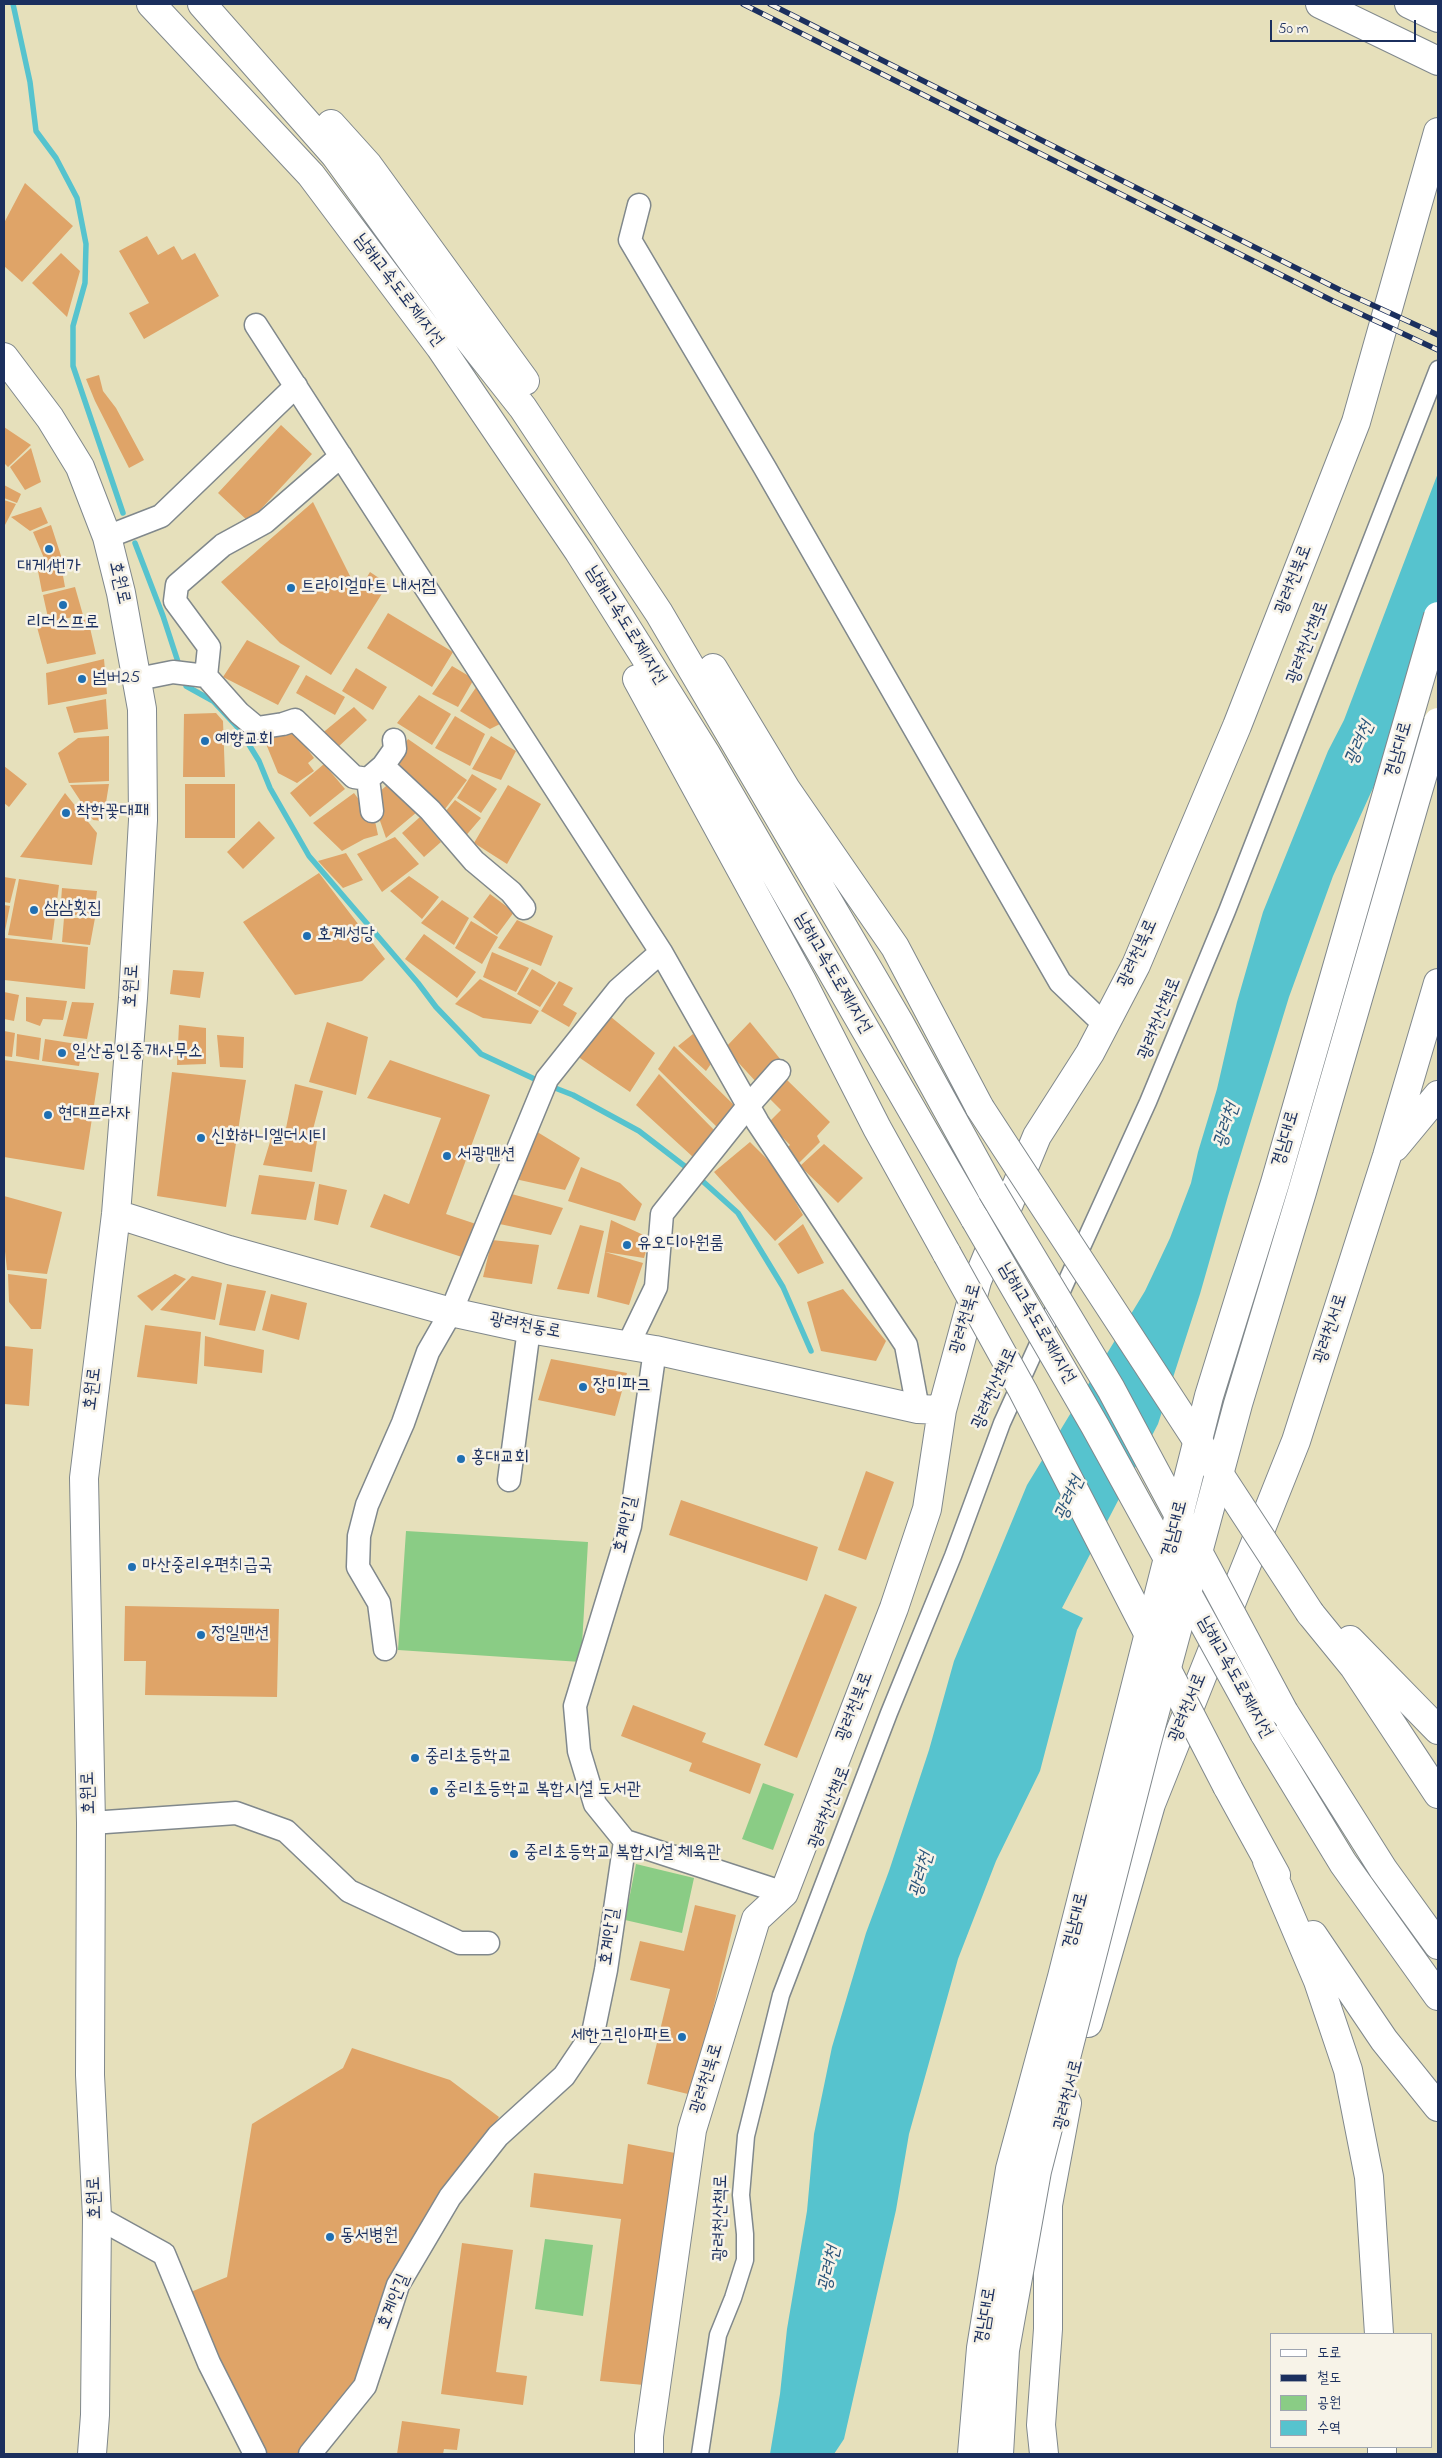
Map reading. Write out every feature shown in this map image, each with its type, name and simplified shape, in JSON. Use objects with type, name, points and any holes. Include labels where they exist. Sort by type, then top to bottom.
[{"type":"main road","name":"남해고속도로제1지선","points":[[151,4],[311,175],[440,347],[579,552],[706,754],[1095,1426],[1264,1733],[1343,1863],[1438,1996]]},
{"type":"main road","name":"남해고속도로제1지선","points":[[202,4],[335,156],[467,337],[523,408],[659,613],[899,1022],[992,1191],[1111,1390],[1284,1712],[1383,1868],[1438,1945]]},
{"type":"main road","points":[[215,4],[256,39],[368,165],[534,394],[677,609],[786,789],[895,947],[980,1108],[1310,1613],[1354,1667],[1438,1794]]},
{"type":"main road","points":[[1320,4],[1438,61]]},
{"type":"main road","points":[[1409,4],[1438,18]]},
{"type":"main road","name":"광려천북로","points":[[649,2454],[649,2436],[692,2130],[756,1919],[784,1893],[894,1608],[927,1508],[930,1409],[977,1281],[1037,1136],[1105,1025],[1136,964],[1237,726],[1356,422],[1438,132]]},
{"type":"main road","points":[[440,347],[557,548],[653,705],[803,983],[876,1128],[1027,1400],[1267,1861],[1341,1979],[1384,2040],[1438,2107]]},
{"type":"main road","name":"호원로","points":[[4,357],[50,418],[80,468],[106,537],[121,592],[142,709],[143,820],[133,998],[116,1214],[84,1478],[91,1823],[90,2075],[97,2217],[95,2415],[92,2454]]},
{"type":"main road","name":"경남대로","points":[[972,2454],[981,2348],[1010,2169],[1067,1958],[1209,1396],[1275,1183],[1438,616]]},
{"type":"main road","name":"경남대로","points":[[999,2454],[1005,2350],[1037,2171],[1146,1745],[1238,1404],[1302,1192],[1438,722]]},
{"type":"main road","name":"광려천서로","points":[[1044,2454],[1041,2425],[1048,2330],[1048,2205],[1063,2118],[1151,1804],[1296,1441],[1387,1156],[1435,1020],[1438,983]]},
{"type":"main road","points":[[1387,1156],[1438,1094]]},
{"type":"main road","name":"광려천동로","points":[[116,1214],[229,1250],[451,1312],[529,1329],[655,1350],[930,1409]]},
{"type":"main road","points":[[1310,1613],[1357,1644],[1438,1730]]},
{"type":"main road","points":[[1267,1861],[1318,1981],[1348,2070],[1369,2177],[1379,2333]]},
{"type":"street","points":[[639,205],[630,240],[765,468],[1060,982],[1105,1025]]},
{"type":"street","points":[[256,325],[662,952],[748,1106],[906,1345],[930,1409]]},
{"type":"street","name":"광려천산책로","points":[[700,2454],[718,2336],[745,2260],[745,2234],[741,2195],[746,2136],[781,1995],[889,1713],[953,1556],[1002,1423],[1148,1102],[1227,911],[1438,369]]},
{"type":"street","points":[[106,537],[161,516],[296,386]]},
{"type":"street","points":[[206,676],[209,647],[176,601],[177,585],[223,545],[265,522],[341,456]]},
{"type":"street","points":[[138,679],[173,672],[206,676],[239,713],[257,728],[295,720],[354,777],[376,772],[430,810],[474,862],[510,892],[524,908]]},
{"type":"street","points":[[372,811],[376,772],[395,749],[394,740]]},
{"type":"street","points":[[385,1648],[379,1603],[358,1567],[359,1536],[367,1505],[403,1423],[428,1352],[451,1312],[547,1080],[618,990],[662,952]]},
{"type":"street","points":[[628,1345],[656,1287],[662,1214],[748,1106],[779,1072]]},
{"type":"street","points":[[510,1480],[529,1329]]},
{"type":"street","name":"호계안길","points":[[310,2454],[365,2386],[398,2285],[450,2197],[498,2136],[564,2076],[592,2033],[606,1970],[625,1841],[594,1804],[578,1751],[575,1706],[630,1526],[655,1350]]},
{"type":"street","points":[[91,1823],[236,1813],[286,1831],[349,1891],[460,1943],[488,1944]]},
{"type":"street","points":[[625,1841],[784,1893]]},
{"type":"street","points":[[97,2217],[164,2254],[209,2363],[255,2454]]},
{"type":"green space","points":[[406,1531],[588,1542],[581,1662],[398,1650]]},
{"type":"green space","points":[[763,1783],[794,1794],[773,1850],[742,1839]]},
{"type":"green space","points":[[636,1864],[694,1878],[682,1933],[625,1920]]},
{"type":"green space","points":[[545,2239],[593,2245],[583,2316],[535,2309]]},
{"type":"water","name":"광려천","points":[[1438,473],[1438,645],[1333,876],[1289,997],[1200,1294],[1158,1424],[1062,1608],[1083,1618],[1077,1630],[1040,1771],[996,1861],[958,1959],[909,2134],[896,2210],[844,2439],[834,2454],[770,2454],[780,2394],[787,2329],[807,2211],[814,2134],[832,2047],[866,1933],[889,1871],[929,1750],[954,1661],[1027,1485],[1145,1291],[1170,1238],[1191,1183],[1198,1152],[1217,1089],[1237,1002],[1263,912],[1328,751],[1344,720]]},
{"type":"building","points":[[25,183],[73,226],[22,282],[4,266],[4,223]]},
{"type":"building","points":[[147,236],[158,255],[174,246],[182,260],[195,253],[219,296],[144,339],[129,313],[149,303],[119,251]]},
{"type":"building","points":[[61,253],[80,271],[67,317],[32,283]]},
{"type":"building","points":[[99,375],[103,391],[116,408],[144,460],[129,468],[86,379]]},
{"type":"building","points":[[281,425],[312,454],[249,522],[218,493]]},
{"type":"building","points":[[4,427],[31,445],[8,467],[4,463]]},
{"type":"building","points":[[31,448],[41,482],[25,490],[10,467]]},
{"type":"building","points":[[4,485],[21,494],[17,503],[4,498]]},
{"type":"building","points":[[4,500],[16,504],[5,525],[4,525]]},
{"type":"building","name":"트라이얼마트 내서점","points":[[313,502],[358,592],[370,572],[388,584],[331,675],[280,643],[221,582]]},
{"type":"building","points":[[41,507],[48,523],[30,531],[11,517]]},
{"type":"building","name":"대게1번가","points":[[51,525],[64,565],[49,570],[33,532]]},
{"type":"building","points":[[62,570],[65,587],[42,592],[38,571]]},
{"type":"building","name":"리더스프로","points":[[75,587],[83,615],[49,622],[43,595]]},
{"type":"building","points":[[388,613],[453,652],[432,687],[367,648]]},
{"type":"building","points":[[88,619],[96,654],[47,664],[37,627]]},
{"type":"building","points":[[247,640],[300,666],[278,705],[223,677]]},
{"type":"building","name":"넘버25","points":[[104,659],[107,694],[48,705],[46,673]]},
{"type":"building","points":[[452,666],[474,679],[458,707],[432,694]]},
{"type":"building","points":[[356,668],[387,687],[373,710],[342,691]]},
{"type":"building","points":[[306,675],[345,697],[335,715],[296,693]]},
{"type":"building","points":[[477,686],[502,723],[490,729],[460,711]]},
{"type":"building","points":[[419,695],[451,714],[432,745],[397,723]]},
{"type":"building","points":[[106,699],[108,729],[74,733],[66,707]]},
{"type":"building","points":[[354,707],[367,720],[336,749],[320,735]]},
{"type":"building","points":[[216,713],[223,721],[225,777],[183,777],[184,714]]},
{"type":"building","points":[[455,716],[485,734],[470,766],[435,748]]},
{"type":"building","points":[[292,728],[314,758],[308,763],[314,771],[297,783],[278,773],[264,739]]},
{"type":"building","points":[[109,736],[109,781],[69,783],[58,753],[78,738]]},
{"type":"building","points":[[491,736],[516,751],[501,780],[472,769]]},
{"type":"building","points":[[408,739],[467,780],[442,813],[389,766]]},
{"type":"building","points":[[324,764],[345,789],[310,817],[290,793]]},
{"type":"building","points":[[4,766],[27,784],[9,807],[4,803]]},
{"type":"building","points":[[472,774],[497,789],[481,813],[457,798]]},
{"type":"building","points":[[392,781],[417,812],[386,838],[372,798]]},
{"type":"building","points":[[109,784],[103,821],[93,820],[70,785]]},
{"type":"building","points":[[185,784],[235,784],[235,838],[185,838]]},
{"type":"building","points":[[508,785],[541,804],[507,864],[474,843]]},
{"type":"building","name":"착학꽃대패","points":[[65,793],[97,833],[92,865],[20,857]]},
{"type":"building","points":[[354,793],[375,821],[378,835],[364,839],[342,851],[313,823]]},
{"type":"building","points":[[455,800],[481,818],[463,839],[440,818]]},
{"type":"building","points":[[420,817],[441,842],[424,857],[402,833]]},
{"type":"building","points":[[259,821],[275,838],[243,869],[227,852]]},
{"type":"building","points":[[395,837],[419,864],[382,892],[357,854]]},
{"type":"building","points":[[346,853],[363,880],[343,888],[318,861]]},
{"type":"building","name":"호계성당","points":[[319,873],[385,959],[362,981],[295,995],[243,922]]},
{"type":"building","points":[[409,876],[439,897],[422,919],[390,891]]},
{"type":"building","points":[[4,877],[16,879],[10,903],[4,902]]},
{"type":"building","name":"삼삼횟집","points":[[19,879],[59,885],[52,940],[8,935]]},
{"type":"building","points":[[62,888],[97,891],[94,915],[60,915]]},
{"type":"building","points":[[490,894],[514,912],[497,935],[473,917]]},
{"type":"building","points":[[442,900],[469,918],[454,945],[421,923]]},
{"type":"building","points":[[4,905],[10,906],[5,931],[4,930]]},
{"type":"building","points":[[64,918],[95,918],[90,945],[62,942]]},
{"type":"building","points":[[517,920],[553,936],[541,966],[498,948]]},
{"type":"building","points":[[471,921],[498,937],[482,964],[455,948]]},
{"type":"building","points":[[424,934],[476,972],[457,998],[405,959]]},
{"type":"building","points":[[5,938],[88,947],[85,989],[4,980]]},
{"type":"building","points":[[492,952],[529,968],[516,992],[483,977]]},
{"type":"building","points":[[532,969],[556,983],[540,1007],[517,994]]},
{"type":"building","points":[[173,970],[204,972],[200,998],[170,994]]},
{"type":"building","points":[[480,979],[539,1011],[531,1024],[483,1018],[455,1004]]},
{"type":"building","points":[[559,981],[573,988],[563,1005],[577,1013],[569,1027],[541,1011]]},
{"type":"building","points":[[4,992],[19,995],[14,1021],[4,1019]]},
{"type":"building","points":[[26,997],[67,1001],[63,1020],[43,1019],[40,1026],[26,1021]]},
{"type":"building","points":[[72,1002],[94,1003],[87,1039],[63,1036]]},
{"type":"building","points":[[611,1017],[655,1053],[630,1092],[577,1056]]},
{"type":"building","points":[[327,1022],[368,1037],[356,1095],[309,1082]]},
{"type":"building","points":[[750,1022],[781,1060],[758,1084],[725,1048]]},
{"type":"building","points":[[179,1025],[206,1028],[206,1064],[177,1065]]},
{"type":"building","points":[[4,1031],[15,1033],[12,1057],[4,1056]]},
{"type":"building","points":[[17,1034],[41,1038],[39,1060],[16,1056]]},
{"type":"building","points":[[693,1034],[715,1058],[706,1071],[678,1046]]},
{"type":"building","points":[[217,1035],[244,1037],[243,1068],[220,1067]]},
{"type":"building","name":"일산공인중개사무소","points":[[45,1039],[83,1045],[79,1066],[42,1061]]},
{"type":"building","points":[[674,1046],[738,1109],[720,1130],[658,1069]]},
{"type":"building","name":"현대프라자","points":[[4,1060],[99,1073],[84,1170],[4,1157]]},
{"type":"building","name":"서광맨션","points":[[390,1060],[490,1095],[446,1214],[476,1224],[465,1258],[370,1227],[384,1194],[409,1204],[441,1118],[367,1098]]},
{"type":"building","name":"신화하니엘더시티","points":[[172,1072],[246,1080],[226,1207],[157,1196]]},
{"type":"building","points":[[659,1074],[717,1133],[693,1157],[636,1105]]},
{"type":"building","points":[[785,1078],[830,1122],[817,1136],[820,1142],[798,1164],[784,1150],[790,1145],[768,1123],[781,1110],[767,1096]]},
{"type":"building","points":[[295,1084],[323,1091],[311,1137],[285,1133]]},
{"type":"building","points":[[534,1130],[580,1158],[565,1190],[515,1179]]},
{"type":"building","points":[[273,1132],[317,1141],[312,1172],[263,1165]]},
{"type":"building","points":[[750,1142],[776,1168],[803,1215],[775,1241],[714,1172]]},
{"type":"building","points":[[824,1144],[863,1178],[838,1203],[800,1166]]},
{"type":"building","points":[[581,1167],[620,1183],[642,1204],[635,1221],[568,1201]]},
{"type":"building","points":[[259,1175],[315,1182],[306,1220],[251,1214]]},
{"type":"building","points":[[319,1184],[347,1190],[338,1225],[314,1220]]},
{"type":"building","points":[[508,1193],[563,1208],[551,1235],[495,1223]]},
{"type":"building","points":[[4,1196],[62,1212],[47,1274],[7,1270],[4,1242]]},
{"type":"building","name":"유오디아원룸","points":[[611,1220],[650,1238],[644,1258],[605,1252]]},
{"type":"building","points":[[803,1224],[824,1263],[798,1274],[778,1244]]},
{"type":"building","points":[[580,1225],[604,1231],[589,1294],[557,1289]]},
{"type":"building","points":[[492,1240],[539,1245],[532,1284],[483,1277]]},
{"type":"building","points":[[605,1252],[643,1263],[629,1305],[597,1297]]},
{"type":"building","points":[[8,1274],[47,1279],[41,1329],[31,1329],[9,1302]]},
{"type":"building","points":[[175,1274],[186,1279],[152,1311],[137,1296]]},
{"type":"building","points":[[192,1276],[222,1283],[215,1320],[160,1310]]},
{"type":"building","points":[[227,1284],[266,1291],[255,1331],[219,1325]]},
{"type":"building","points":[[843,1289],[886,1341],[876,1361],[821,1351],[807,1302]]},
{"type":"building","points":[[271,1294],[307,1303],[299,1340],[262,1330]]},
{"type":"building","points":[[145,1325],[201,1332],[197,1384],[137,1377]]},
{"type":"building","points":[[205,1336],[264,1350],[262,1373],[204,1366]]},
{"type":"building","points":[[4,1346],[33,1349],[29,1406],[4,1404]]},
{"type":"building","name":"장미파크","points":[[551,1359],[627,1373],[615,1416],[538,1400]]},
{"type":"building","points":[[866,1471],[894,1482],[866,1560],[838,1550]]},
{"type":"building","points":[[681,1500],[818,1547],[807,1581],[669,1535]]},
{"type":"building","points":[[825,1594],[857,1607],[797,1758],[764,1745]]},
{"type":"building","name":"정일맨션","points":[[125,1606],[279,1609],[277,1697],[145,1695],[146,1661],[124,1661]]},
{"type":"building","points":[[633,1705],[706,1733],[702,1742],[761,1764],[750,1794],[689,1771],[692,1763],[621,1736]]},
{"type":"building","name":"세한그린아파트","points":[[695,1905],[736,1915],[692,2095],[647,2084],[670,1989],[630,1980],[640,1941],[684,1951]]},
{"type":"building","name":"동서병원","points":[[352,2048],[450,2080],[499,2117],[450,2197],[365,2386],[307,2454],[255,2454],[181,2296],[227,2277],[252,2124],[343,2068]]},
{"type":"building","points":[[628,2144],[675,2153],[644,2385],[600,2381],[621,2219],[530,2207],[534,2173],[623,2184]]},
{"type":"building","points":[[462,2243],[513,2250],[496,2372],[527,2376],[523,2405],[441,2394]]},
{"type":"building","points":[[402,2421],[460,2429],[457,2450],[444,2449],[443,2454],[397,2454]]},
{"type":"waterway","points":[[13,4],[30,82],[36,131],[56,158],[77,198],[86,244],[85,283],[73,326],[73,366],[123,513]]},
{"type":"waterway","points":[[135,543],[163,616],[180,668]]},
{"type":"waterway","points":[[184,679],[186,686],[213,701],[240,730],[259,761],[270,788],[309,856],[418,983],[436,1007],[481,1054],[541,1082]]},
{"type":"waterway","points":[[550,1086],[573,1095],[639,1131],[691,1171]]},
{"type":"waterway","points":[[698,1177],[738,1213],[783,1287],[811,1351]]},
{"type":"railway","points":[[743,4],[1333,301],[1438,350]]},
{"type":"railway","points":[[770,4],[1342,291],[1438,335]]},
{"type":"place","name":"대게1번가","points":[[49,549]]},
{"type":"place","name":"트라이얼마트 내서점","points":[[291,588]]},
{"type":"place","name":"리더스프로","points":[[63,605]]},
{"type":"place","name":"넘버25","points":[[82,679]]},
{"type":"place","name":"예향교회","points":[[205,741]]},
{"type":"place","name":"착학꽃대패","points":[[66,813]]},
{"type":"place","name":"삼삼횟집","points":[[34,910]]},
{"type":"place","name":"호계성당","points":[[307,936]]},
{"type":"place","name":"일산공인중개사무소","points":[[62,1053]]},
{"type":"place","name":"현대프라자","points":[[48,1115]]},
{"type":"place","name":"신화하니엘더시티","points":[[201,1138]]},
{"type":"place","name":"서광맨션","points":[[447,1156]]},
{"type":"place","name":"유오디아원룸","points":[[627,1245]]},
{"type":"place","name":"장미파크","points":[[583,1387]]},
{"type":"place","name":"홍대교회","points":[[461,1459]]},
{"type":"place","name":"마산중리우편취급국","points":[[132,1567]]},
{"type":"place","name":"정일맨션","points":[[201,1635]]},
{"type":"place","name":"중리초등학교","points":[[415,1758]]},
{"type":"place","name":"중리초등학교 복합시설 도서관","points":[[434,1791]]},
{"type":"place","name":"중리초등학교 복합시설 체육관","points":[[514,1854]]},
{"type":"place","name":"세한그린아파트","points":[[682,2037]]},
{"type":"place","name":"동서병원","points":[[330,2237]]}]
